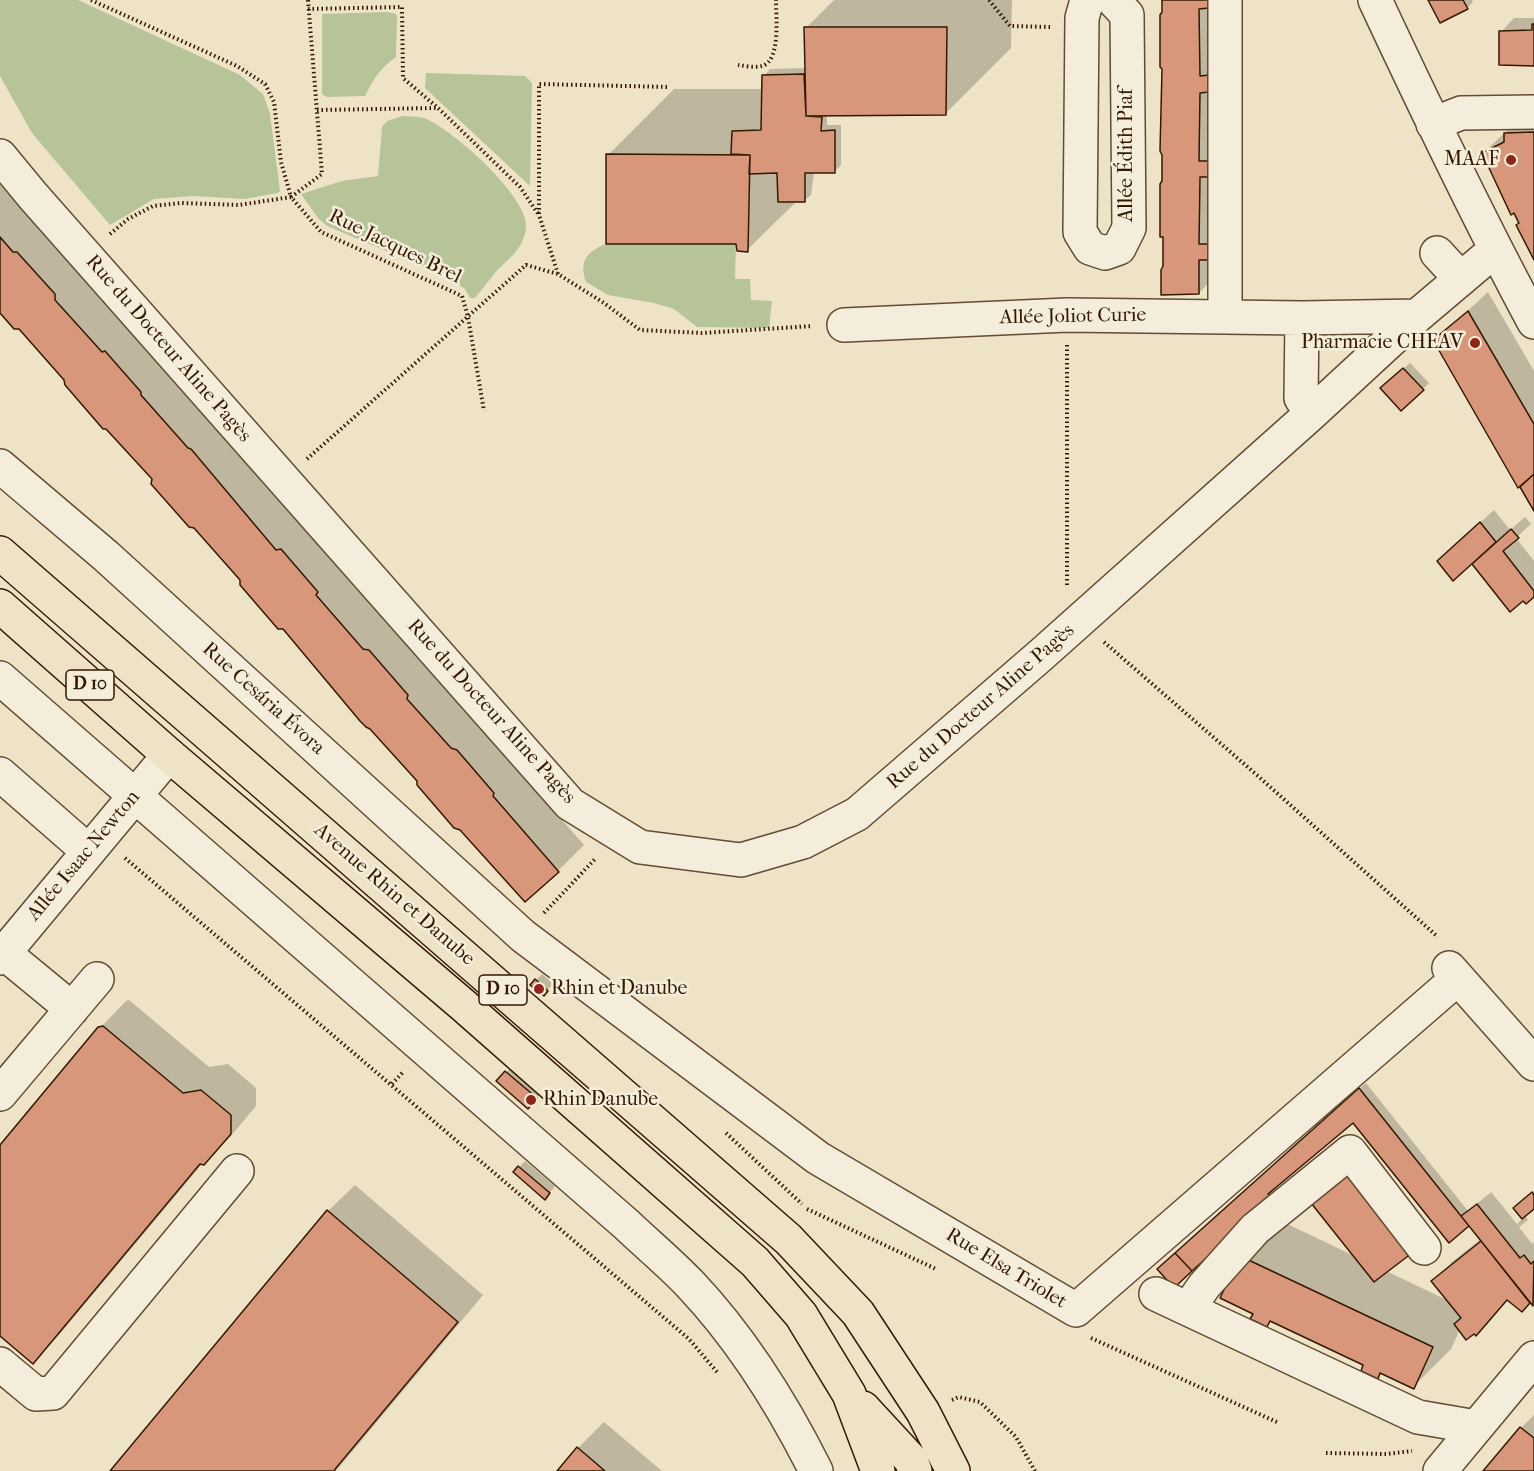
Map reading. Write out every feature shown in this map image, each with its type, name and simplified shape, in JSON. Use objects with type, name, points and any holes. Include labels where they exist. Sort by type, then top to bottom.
[{"type":"main road","name":"Avenue Rhin et Danube","points":[[0,553],[788,1239],[858,1313],[923,1412],[953,1471]]},
{"type":"main road","name":"Avenue Rhin et Danube","points":[[0,606],[169,755],[463,1005],[755,1262],[801,1315],[849,1394]]},
{"type":"main road","name":"D 10","points":[[849,1394],[878,1471]]},
{"type":"main road","points":[[849,1394],[911,1460],[915,1471]]},
{"type":"street","name":"Allée Édith Piaf","points":[[1085,14],[1080,232],[1090,248],[1105,253],[1119,248],[1129,228],[1127,15],[1113,0]]},
{"type":"street","points":[[1225,0],[1225,316]]},
{"type":"street","points":[[1375,0],[1495,250],[1534,322]]},
{"type":"street","points":[[1433,124],[1461,113],[1534,112]]},
{"type":"street","name":"Rue du Docteur Aline Pagès","points":[[0,156],[570,804],[640,847],[741,860],[803,842],[857,814],[1080,621],[1417,316],[1495,250]]},
{"type":"street","points":[[1437,253],[1461,279]]},
{"type":"street","name":"Allée Joliot Curie","points":[[844,325],[1067,315],[1302,318],[1417,316]]},
{"type":"street","points":[[1302,318],[1301,398],[1312,413]]},
{"type":"street","name":"Rue Cesária Évora","points":[[0,466],[106,556],[523,936]]},
{"type":"street","points":[[0,678],[599,1201],[689,1283],[726,1325],[762,1375],[816,1471]]},
{"type":"street","name":"Allée Isaac Newton","points":[[2,955],[169,755]]},
{"type":"street","points":[[0,774],[88,850]]},
{"type":"street","name":"Rue Elsa Triolet","points":[[523,936],[818,1158],[1076,1310],[1453,973]]},
{"type":"street","points":[[2,955],[72,1009]]},
{"type":"street","points":[[1453,973],[1534,1064]]},
{"type":"street","points":[[0,1094],[97,979]]},
{"type":"street","points":[[1188,1309],[1204,1286],[1255,1229],[1350,1152],[1424,1248]]},
{"type":"street","points":[[0,1364],[36,1394],[52,1393],[237,1172]]},
{"type":"street","points":[[1156,1294],[1418,1417],[1476,1427]]},
{"type":"street","points":[[1428,1460],[1476,1427],[1534,1358]]},
{"type":"path","points":[[91,0],[237,66],[265,84],[274,102],[281,162],[291,197]]},
{"type":"path","points":[[85,255],[128,219],[153,206],[181,203],[238,205],[291,197],[322,174],[308,0]]},
{"type":"path","points":[[738,65],[761,66],[766,64],[776,50],[776,0]]},
{"type":"path","points":[[989,0],[1010,26],[1085,14]]},
{"type":"path","points":[[308,9],[402,7],[403,78],[438,108],[520,187],[539,215],[558,274]]},
{"type":"path","points":[[539,215],[539,84],[669,87]]},
{"type":"path","points":[[317,110],[438,108]]},
{"type":"path","name":"Rue Jacques Brel","points":[[291,197],[321,232],[462,296],[468,317],[484,411]]},
{"type":"path","points":[[283,480],[526,265],[558,274],[604,303],[640,330],[702,333],[844,325]]},
{"type":"path","points":[[1067,315],[1067,606],[1080,621],[1448,946],[1453,973]]},
{"type":"path","points":[[125,857],[689,1339]]},
{"type":"path","points":[[523,936],[596,858]]},
{"type":"path","points":[[946,1403],[959,1397],[980,1402],[1016,1437],[1035,1471]]},
{"type":"path","points":[[1326,1453],[1386,1454],[1428,1460]]},
{"type":"green space","points":[[0,0],[78,0],[240,75],[263,94],[270,114],[280,191],[245,199],[193,196],[154,199],[110,225],[32,133],[0,76]]},
{"type":"green space","points":[[387,12],[396,14],[397,17],[396,57],[378,74],[365,96],[327,97],[322,94],[322,14]]},
{"type":"green space","points":[[426,73],[525,76],[532,83],[530,186],[425,88]]},
{"type":"green space","points":[[403,116],[426,119],[453,136],[503,183],[524,215],[526,228],[518,249],[475,298],[470,298],[465,289],[448,277],[327,226],[318,218],[301,194],[342,181],[378,176],[382,127],[387,121]]},
{"type":"green space","points":[[606,244],[736,244],[735,279],[750,279],[751,300],[772,301],[769,328],[697,327],[674,309],[608,295],[586,282],[583,269],[589,254]]},
{"type":"building","points":[[1162,0],[1209,0],[1209,8],[1199,9],[1200,76],[1209,75],[1209,92],[1200,93],[1199,161],[1210,161],[1210,177],[1200,177],[1199,244],[1210,244],[1210,260],[1199,260],[1199,294],[1161,295],[1163,237],[1160,237],[1162,69],[1160,67],[1160,15]]},
{"type":"building","points":[[1428,0],[1463,0],[1468,9],[1440,23]]},
{"type":"building","points":[[1532,24],[1534,24],[1534,66],[1499,65],[1499,31],[1532,30]]},
{"type":"building","points":[[804,27],[947,27],[946,115],[806,116]]},
{"type":"building","points":[[804,74],[806,116],[822,117],[821,131],[835,130],[835,173],[805,173],[805,202],[778,202],[777,173],[749,174],[750,155],[731,154],[732,131],[761,130],[762,75]]},
{"type":"building","points":[[1534,132],[1534,260],[1516,225],[1519,223],[1514,213],[1511,215],[1482,153],[1504,142],[1504,133]]},
{"type":"building","points":[[606,154],[750,155],[748,252],[737,251],[736,244],[606,244]]},
{"type":"building","points":[[0,237],[13,252],[17,252],[55,294],[55,300],[102,352],[105,351],[276,550],[281,549],[318,592],[316,595],[363,649],[369,650],[408,695],[407,699],[451,748],[457,750],[494,793],[493,796],[559,872],[525,902],[460,830],[454,828],[417,785],[417,781],[360,721],[283,629],[278,629],[240,585],[240,580],[151,484],[152,479],[106,429],[103,429],[19,329],[14,329],[0,313]]},
{"type":"building","points":[[1468,311],[1534,424],[1534,474],[1518,488],[1433,340]]},
{"type":"building","points":[[1403,368],[1424,390],[1401,411],[1380,388]]},
{"type":"building","points":[[1534,474],[1534,511],[1520,487]]},
{"type":"building","points":[[1480,522],[1496,542],[1453,581],[1437,561]]},
{"type":"building","points":[[1511,529],[1519,538],[1503,551],[1534,591],[1534,597],[1526,604],[1523,601],[1510,612],[1472,564]]},
{"type":"building","points":[[535,979],[548,991],[544,996],[530,985]]},
{"type":"building","points":[[103,1026],[183,1093],[201,1090],[231,1115],[231,1134],[204,1165],[200,1164],[33,1364],[0,1336],[0,1145],[98,1027]]},
{"type":"building","points":[[505,1071],[537,1098],[528,1109],[496,1081]]},
{"type":"building","points":[[1359,1088],[1469,1226],[1449,1243],[1353,1123],[1268,1194],[1272,1199],[1192,1271],[1175,1253]]},
{"type":"building","points":[[518,1166],[550,1193],[545,1200],[513,1172]]},
{"type":"building","points":[[1349,1173],[1412,1253],[1374,1282],[1311,1203]]},
{"type":"building","points":[[1532,1192],[1534,1209],[1522,1219],[1513,1208]]},
{"type":"building","points":[[1477,1204],[1520,1258],[1524,1255],[1531,1264],[1534,1261],[1533,1306],[1461,1216]]},
{"type":"building","points":[[327,1210],[458,1322],[334,1471],[110,1471]]},
{"type":"building","points":[[1481,1241],[1530,1303],[1522,1312],[1507,1300],[1476,1336],[1474,1334],[1466,1340],[1454,1324],[1461,1318],[1431,1281]]},
{"type":"building","points":[[1175,1253],[1192,1271],[1174,1288],[1157,1269]]},
{"type":"building","points":[[1240,1256],[1433,1347],[1414,1389],[1380,1373],[1378,1379],[1361,1371],[1363,1365],[1270,1321],[1267,1327],[1250,1319],[1253,1314],[1220,1298]]},
{"type":"building","points":[[1520,1427],[1534,1438],[1534,1471],[1483,1471]]},
{"type":"building","points":[[577,1447],[605,1471],[557,1471]]},
{"type":"place","name":"MAAF","points":[[1511,160]]},
{"type":"place","name":"Pharmacie CHEAV","points":[[1475,343]]},
{"type":"place","name":"Rhin et Danube","points":[[539,989]]},
{"type":"place","name":"Rhin Danube","points":[[531,1100]]}]
